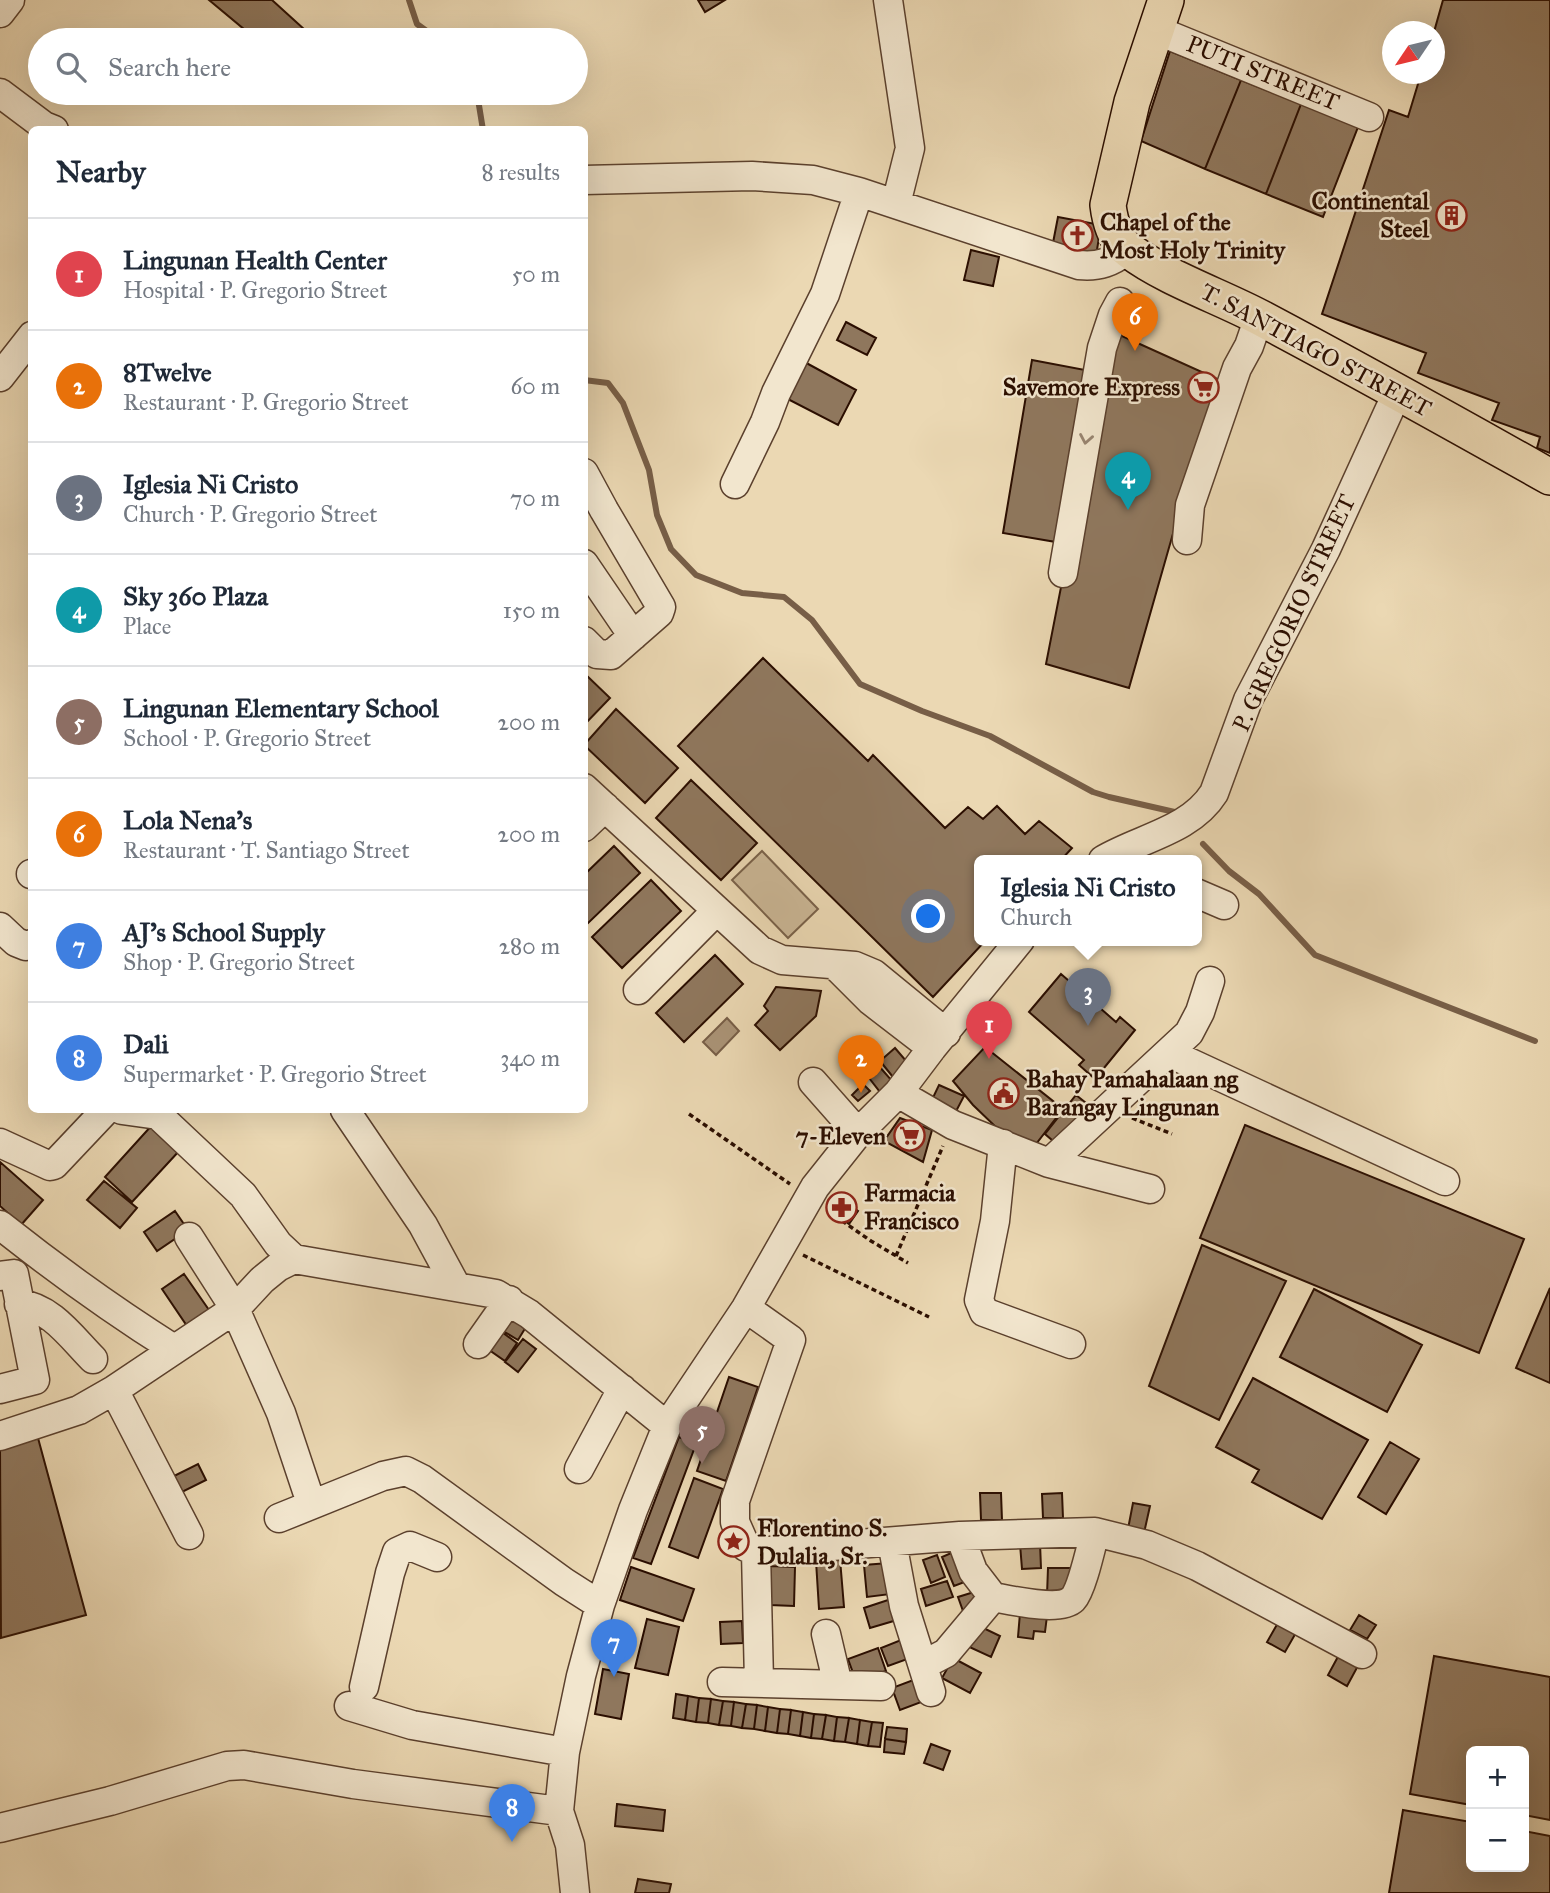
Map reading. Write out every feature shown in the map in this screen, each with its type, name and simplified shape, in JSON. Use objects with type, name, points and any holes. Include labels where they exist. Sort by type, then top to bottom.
[{"type":"main road","points":[[1128,250],[1116,235],[1108,205],[1132,102],[1161,15]]},
{"type":"main road","name":"T. SANTIAGO STREET","points":[[1128,250],[1149,264],[1259,317],[1398,391],[1550,477]]},
{"type":"street","points":[[0,13],[10,0]]},
{"type":"street","points":[[888,0],[910,148],[896,204]]},
{"type":"street","name":"PUTI STREET","points":[[1161,15],[1369,117]]},
{"type":"street","points":[[4,103],[44,126]]},
{"type":"street","points":[[588,180],[752,176],[813,180],[859,192],[1079,265],[1094,267],[1109,263],[1128,250]]},
{"type":"street","points":[[735,484],[825,294],[859,192]]},
{"type":"street","points":[[1063,573],[1102,348],[1113,315],[1121,302]]},
{"type":"street","points":[[1187,540],[1190,505],[1237,368],[1250,346],[1259,317]]},
{"type":"street","points":[[0,377],[28,341]]},
{"type":"street","name":"P. GREGORIO STREET","points":[[1117,855],[1175,827],[1205,807],[1214,793],[1248,700],[1326,549],[1398,391]]},
{"type":"street","points":[[588,480],[661,607],[659,613],[611,655],[597,654],[588,645]]},
{"type":"street","points":[[588,570],[633,636]]},
{"type":"street","points":[[588,816],[595,797],[760,950],[782,960],[835,965],[871,1001],[905,1014],[939,1040]]},
{"type":"street","points":[[1202,896],[1224,905]]},
{"type":"street","points":[[638,989],[716,911]]},
{"type":"street","points":[[0,927],[16,942],[28,945]]},
{"type":"street","points":[[575,1893],[570,1845],[559,1811],[565,1752],[600,1605],[633,1510],[667,1426],[746,1308],[815,1187],[858,1133],[898,1093],[1015,946]]},
{"type":"street","points":[[1049,1163],[1189,1033],[1200,1012],[1210,981]]},
{"type":"street","points":[[1169,1053],[1446,1181]]},
{"type":"street","points":[[813,1082],[858,1133]]},
{"type":"street","points":[[898,1093],[953,1125],[1049,1163],[1150,1189]]},
{"type":"street","points":[[0,1143],[50,1166],[54,1165],[115,1113]]},
{"type":"street","points":[[77,1170],[117,1113]]},
{"type":"street","points":[[142,1113],[158,1115],[243,1195],[278,1244],[294,1259],[496,1294],[509,1300],[667,1426]]},
{"type":"street","points":[[347,1113],[424,1225],[456,1286]]},
{"type":"street","points":[[1003,1144],[995,1221],[979,1300],[980,1307],[984,1312],[1071,1344]]},
{"type":"street","points":[[0,1225],[110,1309],[174,1349]]},
{"type":"street","points":[[189,1237],[236,1309],[281,1413],[307,1491]]},
{"type":"street","points":[[0,1436],[79,1410],[114,1390],[236,1309],[262,1280],[294,1259]]},
{"type":"street","points":[[0,1389],[35,1380],[14,1322],[7,1275],[28,1272],[44,1261]]},
{"type":"street","points":[[478,1344],[509,1300]]},
{"type":"street","points":[[14,1322],[33,1306],[46,1313],[93,1359]]},
{"type":"street","points":[[746,1308],[792,1340],[735,1501],[734,1522],[746,1547],[756,1552],[960,1536],[1095,1532],[1147,1545],[1197,1566],[1362,1654]]},
{"type":"street","points":[[579,1469],[622,1389]]},
{"type":"street","points":[[114,1390],[189,1535]]},
{"type":"street","points":[[279,1518],[383,1476],[406,1471],[422,1479],[600,1605]]},
{"type":"street","points":[[960,1536],[973,1571],[993,1597],[1037,1605],[1067,1602],[1074,1598],[1095,1532]]},
{"type":"street","points":[[892,1542],[904,1606],[930,1692]]},
{"type":"street","points":[[437,1557],[410,1546],[397,1552],[357,1697],[412,1725],[565,1752]]},
{"type":"street","points":[[756,1552],[759,1682]]},
{"type":"street","points":[[923,1665],[946,1653],[993,1597]]},
{"type":"street","points":[[826,1634],[838,1685]]},
{"type":"street","points":[[722,1682],[881,1686]]},
{"type":"street","points":[[0,1828],[110,1801],[227,1766],[244,1765],[353,1784],[559,1811]]},
{"type":"path","points":[[1107,1107],[1172,1134]]},
{"type":"path","points":[[689,1114],[908,1263]]},
{"type":"path","points":[[896,1256],[953,1125]]},
{"type":"path","points":[[782,1244],[929,1317]]},
{"type":"shaded area","points":[[762,851],[818,909],[788,938],[732,880]]},
{"type":"shaded area","points":[[727,1018],[739,1031],[716,1055],[703,1042]]},
{"type":"building","points":[[209,0],[272,0],[303,28],[243,28]]},
{"type":"building","points":[[698,0],[725,0],[705,12]]},
{"type":"building","name":"Continental Steel","points":[[1443,0],[1550,0],[1550,453],[1537,448],[1540,437],[1492,420],[1499,403],[1418,373],[1426,353],[1322,314],[1389,110],[1408,117],[1418,84],[1445,84],[1445,21],[1437,21]]},
{"type":"building","points":[[1170,51],[1241,80],[1205,169],[1141,141]]},
{"type":"building","points":[[1241,80],[1301,104],[1266,194],[1205,169]]},
{"type":"building","points":[[1301,104],[1358,127],[1323,217],[1266,194]]},
{"type":"building","name":"Chapel of the Most Holy Trinity","points":[[1058,217],[1101,225],[1096,256],[1052,248]]},
{"type":"building","points":[[971,250],[999,257],[993,286],[964,280]]},
{"type":"building","points":[[846,322],[876,338],[867,355],[837,340]]},
{"type":"building","points":[[1111,331],[1224,382],[1178,516],[1129,688],[1046,664]]},
{"type":"building","points":[[799,359],[856,390],[838,425],[780,395]]},
{"type":"building","points":[[1032,360],[1085,370],[1056,542],[1003,533]]},
{"type":"building","points":[[763,658],[868,761],[873,755],[945,828],[968,807],[983,819],[997,806],[1025,834],[1039,821],[1072,848],[1066,855],[974,855],[974,946],[980,946],[933,997],[678,746]]},
{"type":"building","points":[[588,677],[610,698],[588,721]]},
{"type":"building","points":[[616,709],[678,768],[645,803],[588,749],[588,740]]},
{"type":"building","points":[[691,780],[757,843],[721,880],[656,818]]},
{"type":"building","points":[[614,846],[640,873],[588,923],[588,871]]},
{"type":"building","points":[[651,880],[681,911],[622,968],[592,937]]},
{"type":"building","points":[[715,955],[743,984],[684,1042],[656,1013]]},
{"type":"building","points":[[1061,974],[1116,1022],[1120,1017],[1135,1030],[1095,1079],[1079,1065],[1084,1060],[1029,1012]]},
{"type":"building","points":[[776,987],[821,991],[816,1016],[780,1050],[755,1025],[768,1011],[764,1006]]},
{"type":"building","name":"Bahay Pamahalaan ng Barangay Lingunan","points":[[985,1047],[1063,1109],[1036,1144],[1001,1132],[953,1081]]},
{"type":"building","points":[[895,1048],[913,1069],[897,1082],[880,1061]]},
{"type":"building","points":[[878,1065],[893,1082],[880,1092],[866,1074]]},
{"type":"building","points":[[863,1084],[870,1091],[858,1101],[852,1095]]},
{"type":"building","points":[[939,1085],[964,1096],[952,1119],[928,1108]]},
{"type":"building","points":[[1076,1095],[1091,1107],[1059,1146],[1045,1134]]},
{"type":"building","name":"7-Eleven","points":[[900,1118],[932,1130],[923,1162],[884,1141]]},
{"type":"building","points":[[153,1124],[180,1150],[132,1202],[105,1177]]},
{"type":"building","points":[[1245,1125],[1524,1239],[1479,1353],[1200,1238]]},
{"type":"building","points":[[0,1162],[43,1200],[21,1225],[0,1206]]},
{"type":"building","points":[[104,1181],[137,1208],[120,1228],[87,1200]]},
{"type":"building","points":[[842,1199],[858,1211],[849,1224],[833,1212]]},
{"type":"building","points":[[175,1211],[188,1230],[157,1251],[144,1232]]},
{"type":"building","points":[[1202,1245],[1286,1281],[1219,1420],[1149,1386]]},
{"type":"building","points":[[184,1274],[209,1310],[187,1326],[162,1289]]},
{"type":"building","points":[[1550,1288],[1550,1383],[1516,1368]]},
{"type":"building","points":[[1314,1289],[1422,1345],[1387,1412],[1280,1357]]},
{"type":"building","points":[[510,1310],[529,1322],[518,1340],[498,1328]]},
{"type":"building","points":[[495,1327],[517,1343],[505,1361],[482,1345]]},
{"type":"building","points":[[523,1339],[536,1349],[518,1372],[505,1362]]},
{"type":"building","points":[[729,1377],[758,1387],[726,1481],[697,1471]]},
{"type":"building","points":[[1253,1378],[1368,1440],[1322,1519],[1252,1482],[1259,1470],[1216,1447]]},
{"type":"building","points":[[679,1437],[696,1444],[651,1564],[633,1558]]},
{"type":"building","points":[[38,1438],[86,1615],[1,1638],[0,1448]]},
{"type":"building","points":[[1390,1442],[1419,1459],[1386,1514],[1358,1497]]},
{"type":"building","points":[[198,1464],[206,1480],[176,1495],[168,1479]]},
{"type":"building","points":[[694,1478],[723,1489],[698,1558],[669,1547]]},
{"type":"building","points":[[980,1493],[1001,1493],[1002,1520],[981,1520]]},
{"type":"building","points":[[1062,1493],[1063,1518],[1043,1518],[1042,1494]]},
{"type":"building","points":[[1133,1503],[1150,1506],[1144,1533],[1128,1529]]},
{"type":"building","points":[[1040,1543],[1041,1568],[1022,1569],[1020,1544]]},
{"type":"building","points":[[958,1550],[970,1580],[954,1586],[942,1557]]},
{"type":"building","points":[[937,1555],[945,1577],[931,1583],[923,1560]]},
{"type":"building","points":[[840,1559],[844,1607],[819,1609],[816,1561]]},
{"type":"building","points":[[888,1563],[891,1594],[867,1597],[864,1565]]},
{"type":"building","points":[[770,1566],[795,1567],[794,1606],[770,1605]]},
{"type":"building","points":[[631,1567],[694,1589],[683,1621],[620,1600]]},
{"type":"building","points":[[1048,1568],[1071,1568],[1070,1587],[1047,1595]]},
{"type":"building","points":[[947,1581],[953,1597],[926,1606],[921,1589]]},
{"type":"building","points":[[974,1592],[979,1606],[963,1611],[958,1597]]},
{"type":"building","points":[[891,1599],[897,1620],[870,1628],[864,1608]]},
{"type":"building","points":[[1020,1613],[1047,1616],[1045,1632],[1034,1631],[1033,1639],[1018,1637]]},
{"type":"building","points":[[1359,1615],[1376,1625],[1367,1639],[1350,1630]]},
{"type":"building","points":[[647,1619],[679,1627],[668,1675],[635,1668]]},
{"type":"building","points":[[742,1621],[743,1643],[721,1644],[720,1622]]},
{"type":"building","points":[[1279,1621],[1297,1631],[1285,1652],[1267,1642]]},
{"type":"building","points":[[975,1624],[1000,1636],[991,1657],[965,1645]]},
{"type":"building","points":[[906,1638],[913,1657],[888,1666],[881,1648]]},
{"type":"building","points":[[878,1648],[886,1671],[856,1681],[848,1659]]},
{"type":"building","points":[[1340,1653],[1359,1664],[1347,1686],[1328,1675]]},
{"type":"building","points":[[1434,1656],[1550,1677],[1550,1820],[1529,1816],[1529,1746],[1466,1746],[1466,1804],[1410,1794]]},
{"type":"building","points":[[953,1658],[981,1673],[970,1693],[942,1678]]},
{"type":"building","points":[[603,1669],[629,1674],[621,1719],[595,1714]]},
{"type":"building","points":[[916,1679],[924,1701],[900,1710],[892,1688]]},
{"type":"building","points":[[676,1694],[688,1696],[685,1720],[673,1718]]},
{"type":"building","points":[[688,1696],[699,1698],[696,1722],[685,1720]]},
{"type":"building","points":[[699,1698],[711,1699],[708,1723],[696,1722]]},
{"type":"building","points":[[711,1699],[723,1701],[719,1725],[708,1723]]},
{"type":"building","points":[[723,1701],[734,1702],[731,1726],[719,1725]]},
{"type":"building","points":[[734,1702],[746,1704],[742,1728],[731,1726]]},
{"type":"building","points":[[746,1704],[757,1705],[754,1729],[742,1728]]},
{"type":"building","points":[[757,1705],[768,1707],[765,1731],[754,1729]]},
{"type":"building","points":[[768,1707],[780,1709],[777,1733],[765,1731]]},
{"type":"building","points":[[780,1709],[791,1710],[788,1734],[777,1733]]},
{"type":"building","points":[[791,1710],[803,1712],[800,1736],[788,1734]]},
{"type":"building","points":[[803,1712],[814,1714],[811,1738],[800,1736]]},
{"type":"building","points":[[814,1714],[826,1715],[822,1739],[811,1738]]},
{"type":"building","points":[[826,1715],[837,1717],[834,1741],[822,1739]]},
{"type":"building","points":[[837,1717],[849,1718],[845,1742],[834,1741]]},
{"type":"building","points":[[849,1718],[860,1720],[857,1744],[845,1742]]},
{"type":"building","points":[[860,1720],[872,1722],[868,1746],[857,1744]]},
{"type":"building","points":[[872,1722],[883,1723],[880,1747],[868,1746]]},
{"type":"building","points":[[887,1727],[907,1729],[906,1742],[885,1739]]},
{"type":"building","points":[[885,1739],[906,1742],[904,1754],[884,1752]]},
{"type":"building","points":[[931,1744],[950,1751],[943,1770],[924,1763]]},
{"type":"building","points":[[617,1804],[665,1810],[663,1831],[615,1826]]},
{"type":"building","points":[[1403,1810],[1466,1821],[1466,1872],[1529,1872],[1529,1832],[1550,1836],[1550,1893],[1389,1893]]},
{"type":"building","points":[[638,1879],[671,1884],[669,1893],[635,1893]]},
{"type":"waterway","points":[[409,0],[417,24],[422,28]]},
{"type":"waterway","points":[[479,105],[482,126]]},
{"type":"waterway","points":[[588,380],[608,383],[623,403],[649,470],[657,515],[671,549],[696,575],[742,593],[784,597],[812,620],[860,684],[990,736],[1093,792],[1179,813]]},
{"type":"waterway","points":[[1203,844],[1229,871],[1259,894],[1315,955],[1535,1041]]},
{"type":"place","name":"Continental Steel","points":[[1452,215]]},
{"type":"place","name":"Chapel of the Most Holy Trinity","points":[[1077,236]]},
{"type":"place","name":"Lola Nena's","points":[[1135,351]]},
{"type":"place","name":"Savemore Express","points":[[1203,387]]},
{"type":"place","name":"Sky 360 Plaza","points":[[1128,510]]},
{"type":"place","name":"Iglesia Ni Cristo","points":[[1088,1026]]},
{"type":"place","name":"Lingunan Health Center","points":[[989,1059]]},
{"type":"place","name":"8Twelve","points":[[861,1093]]},
{"type":"place","name":"Bahay Pamahalaan ng Barangay Lingunan","points":[[1003,1093]]},
{"type":"place","name":"7-Eleven","points":[[909,1136]]},
{"type":"place","name":"Farmacia Francisco","points":[[841,1207]]},
{"type":"place","name":"Lingunan Elementary School","points":[[702,1464]]},
{"type":"place","name":"Florentino S. Dulalia, Sr.","points":[[734,1542]]},
{"type":"place","name":"AJ's School Supply","points":[[614,1677]]},
{"type":"place","name":"Dali","points":[[512,1842]]}]
